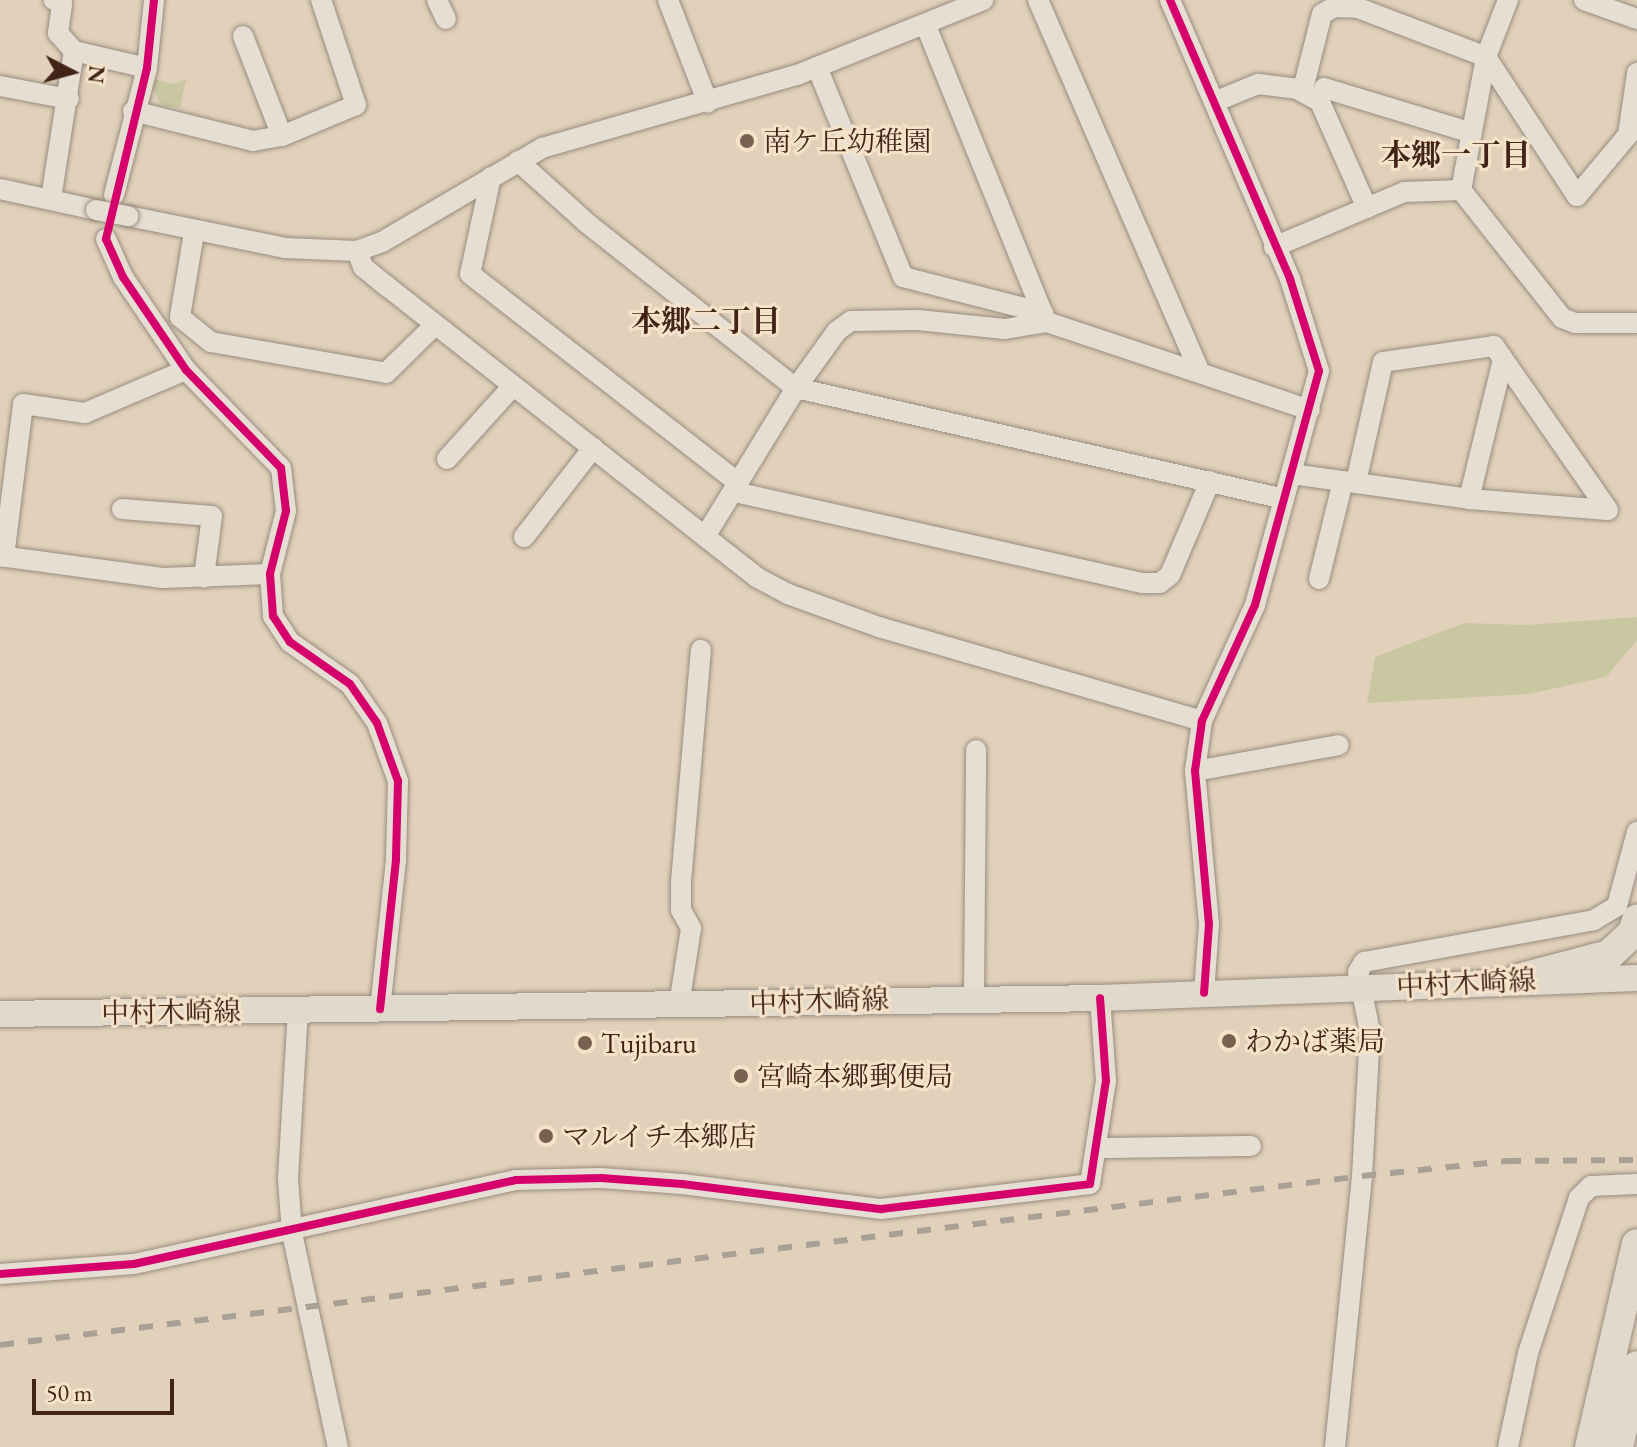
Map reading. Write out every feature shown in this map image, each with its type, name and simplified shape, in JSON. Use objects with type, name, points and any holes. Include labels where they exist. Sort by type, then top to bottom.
[{"type":"highway","points":[[1518,979],[1609,955],[1633,933],[1637,920]]},
{"type":"highway","points":[[1618,1447],[1637,1244]]},
{"type":"highway","points":[[1581,1447],[1624,1362]]},
{"type":"highway","points":[[1590,1447],[1624,1362]]},
{"type":"main road","name":"中村木崎線","points":[[0,1014],[679,1005],[974,997],[1100,998],[1518,979],[1637,978]]},
{"type":"street","points":[[54,0],[62,3],[58,33],[74,51],[147,68]]},
{"type":"street","points":[[114,195],[133,111],[147,68],[154,0]]},
{"type":"street","points":[[133,111],[253,141],[282,136],[356,105],[321,0]]},
{"type":"street","points":[[668,0],[708,103]]},
{"type":"street","points":[[0,189],[194,233],[285,248],[357,251],[382,242],[542,148],[708,103],[817,67],[926,26],[984,0]]},
{"type":"street","points":[[1038,0],[1199,370]]},
{"type":"street","points":[[1170,0],[1302,313],[1319,371],[1255,605],[1202,721],[1195,771],[1209,924],[1204,993]]},
{"type":"street","points":[[1508,0],[1486,57],[1469,132],[1461,190],[1562,318],[1575,323],[1637,323]]},
{"type":"street","points":[[1584,0],[1637,19]]},
{"type":"street","points":[[1469,132],[1314,86],[1322,14],[1334,7],[1358,8],[1486,57],[1577,196],[1628,135],[1637,73]]},
{"type":"street","points":[[926,26],[1045,317]]},
{"type":"street","points":[[243,36],[282,136]]},
{"type":"street","points":[[51,199],[69,99],[74,51]]},
{"type":"street","points":[[817,67],[903,277],[1045,317],[1310,410]]},
{"type":"street","points":[[1214,102],[1258,84],[1297,89],[1320,102],[1367,208]]},
{"type":"street","points":[[0,86],[69,99]]},
{"type":"street","points":[[518,161],[588,224],[796,388],[1282,498]]},
{"type":"street","points":[[491,177],[470,274],[736,487],[1151,583],[1170,575],[1210,481]]},
{"type":"street","points":[[1274,247],[1404,192],[1461,190]]},
{"type":"street","points":[[194,233],[180,317],[211,342],[386,373],[435,325]]},
{"type":"street","points":[[106,239],[123,277],[186,370],[281,468],[286,511],[270,574],[270,604],[278,629],[362,698],[377,723],[398,781],[396,860],[380,1009]]},
{"type":"street","points":[[357,251],[363,267],[756,577],[816,606],[1202,721]]},
{"type":"street","points":[[706,535],[796,388],[837,331],[851,321],[918,320],[1005,329],[1045,317]]},
{"type":"street","points":[[1292,474],[1350,481],[1469,499],[1608,510],[1494,346],[1383,362],[1350,481],[1319,579]]},
{"type":"street","points":[[1469,499],[1503,360]]},
{"type":"street","points":[[186,370],[85,413],[23,404],[2,557],[71,569],[204,577],[270,574]]},
{"type":"street","points":[[447,459],[513,386]]},
{"type":"street","points":[[524,537],[593,448]]},
{"type":"street","points":[[122,509],[212,516],[204,577]]},
{"type":"street","points":[[679,1005],[691,928],[681,910],[681,882],[701,650]]},
{"type":"street","points":[[1195,771],[1339,745]]},
{"type":"street","points":[[974,997],[976,750]]},
{"type":"street","points":[[1335,1447],[1362,1176],[1370,1032],[1358,972],[1364,962],[1594,920],[1617,906],[1637,832]]},
{"type":"street","points":[[0,1274],[134,1264],[292,1233],[516,1180],[601,1178],[682,1184],[881,1209],[975,1202],[1090,1184],[1100,1148],[1106,1081],[1100,998]]},
{"type":"street","points":[[298,1010],[288,1179],[292,1233],[338,1447]]},
{"type":"street","points":[[1100,1148],[1251,1146]]},
{"type":"street","points":[[1508,1447],[1528,1353],[1579,1198],[1591,1186],[1637,1184]]},
{"type":"green space","points":[[148,78],[174,84],[186,79],[180,108],[161,105]]},
{"type":"green space","points":[[1637,617],[1637,640],[1606,677],[1529,694],[1367,703],[1375,657],[1464,623],[1525,625]]},
{"type":"railway","points":[[0,1345],[1362,1176],[1507,1161],[1637,1160]]},
{"type":"cycle path","points":[[154,0],[147,68],[106,239],[123,277],[186,370],[281,468],[286,511],[270,574],[273,616],[290,642],[350,684],[377,723],[398,781],[396,860],[380,1009]]},
{"type":"cycle path","points":[[1170,0],[1290,279],[1319,371],[1255,605],[1202,721],[1195,771],[1209,924],[1204,993]]},
{"type":"cycle path","points":[[0,1274],[134,1264],[516,1180],[601,1178],[682,1184],[881,1209],[1090,1184],[1106,1081],[1100,998]]},
{"type":"place","name":"南ケ丘幼稚園","points":[[747,141]]},
{"type":"place","name":"わかば薬局","points":[[1229,1041]]},
{"type":"place","name":"Tujibaru","points":[[585,1043]]},
{"type":"place","name":"宮崎本郷郵便局","points":[[741,1076]]},
{"type":"place","name":"マルイチ本郷店","points":[[546,1136]]},
{"type":"district","name":"本郷一丁目","points":[[1456,155]]},
{"type":"district","name":"本郷二丁目","points":[[706,321]]}]
